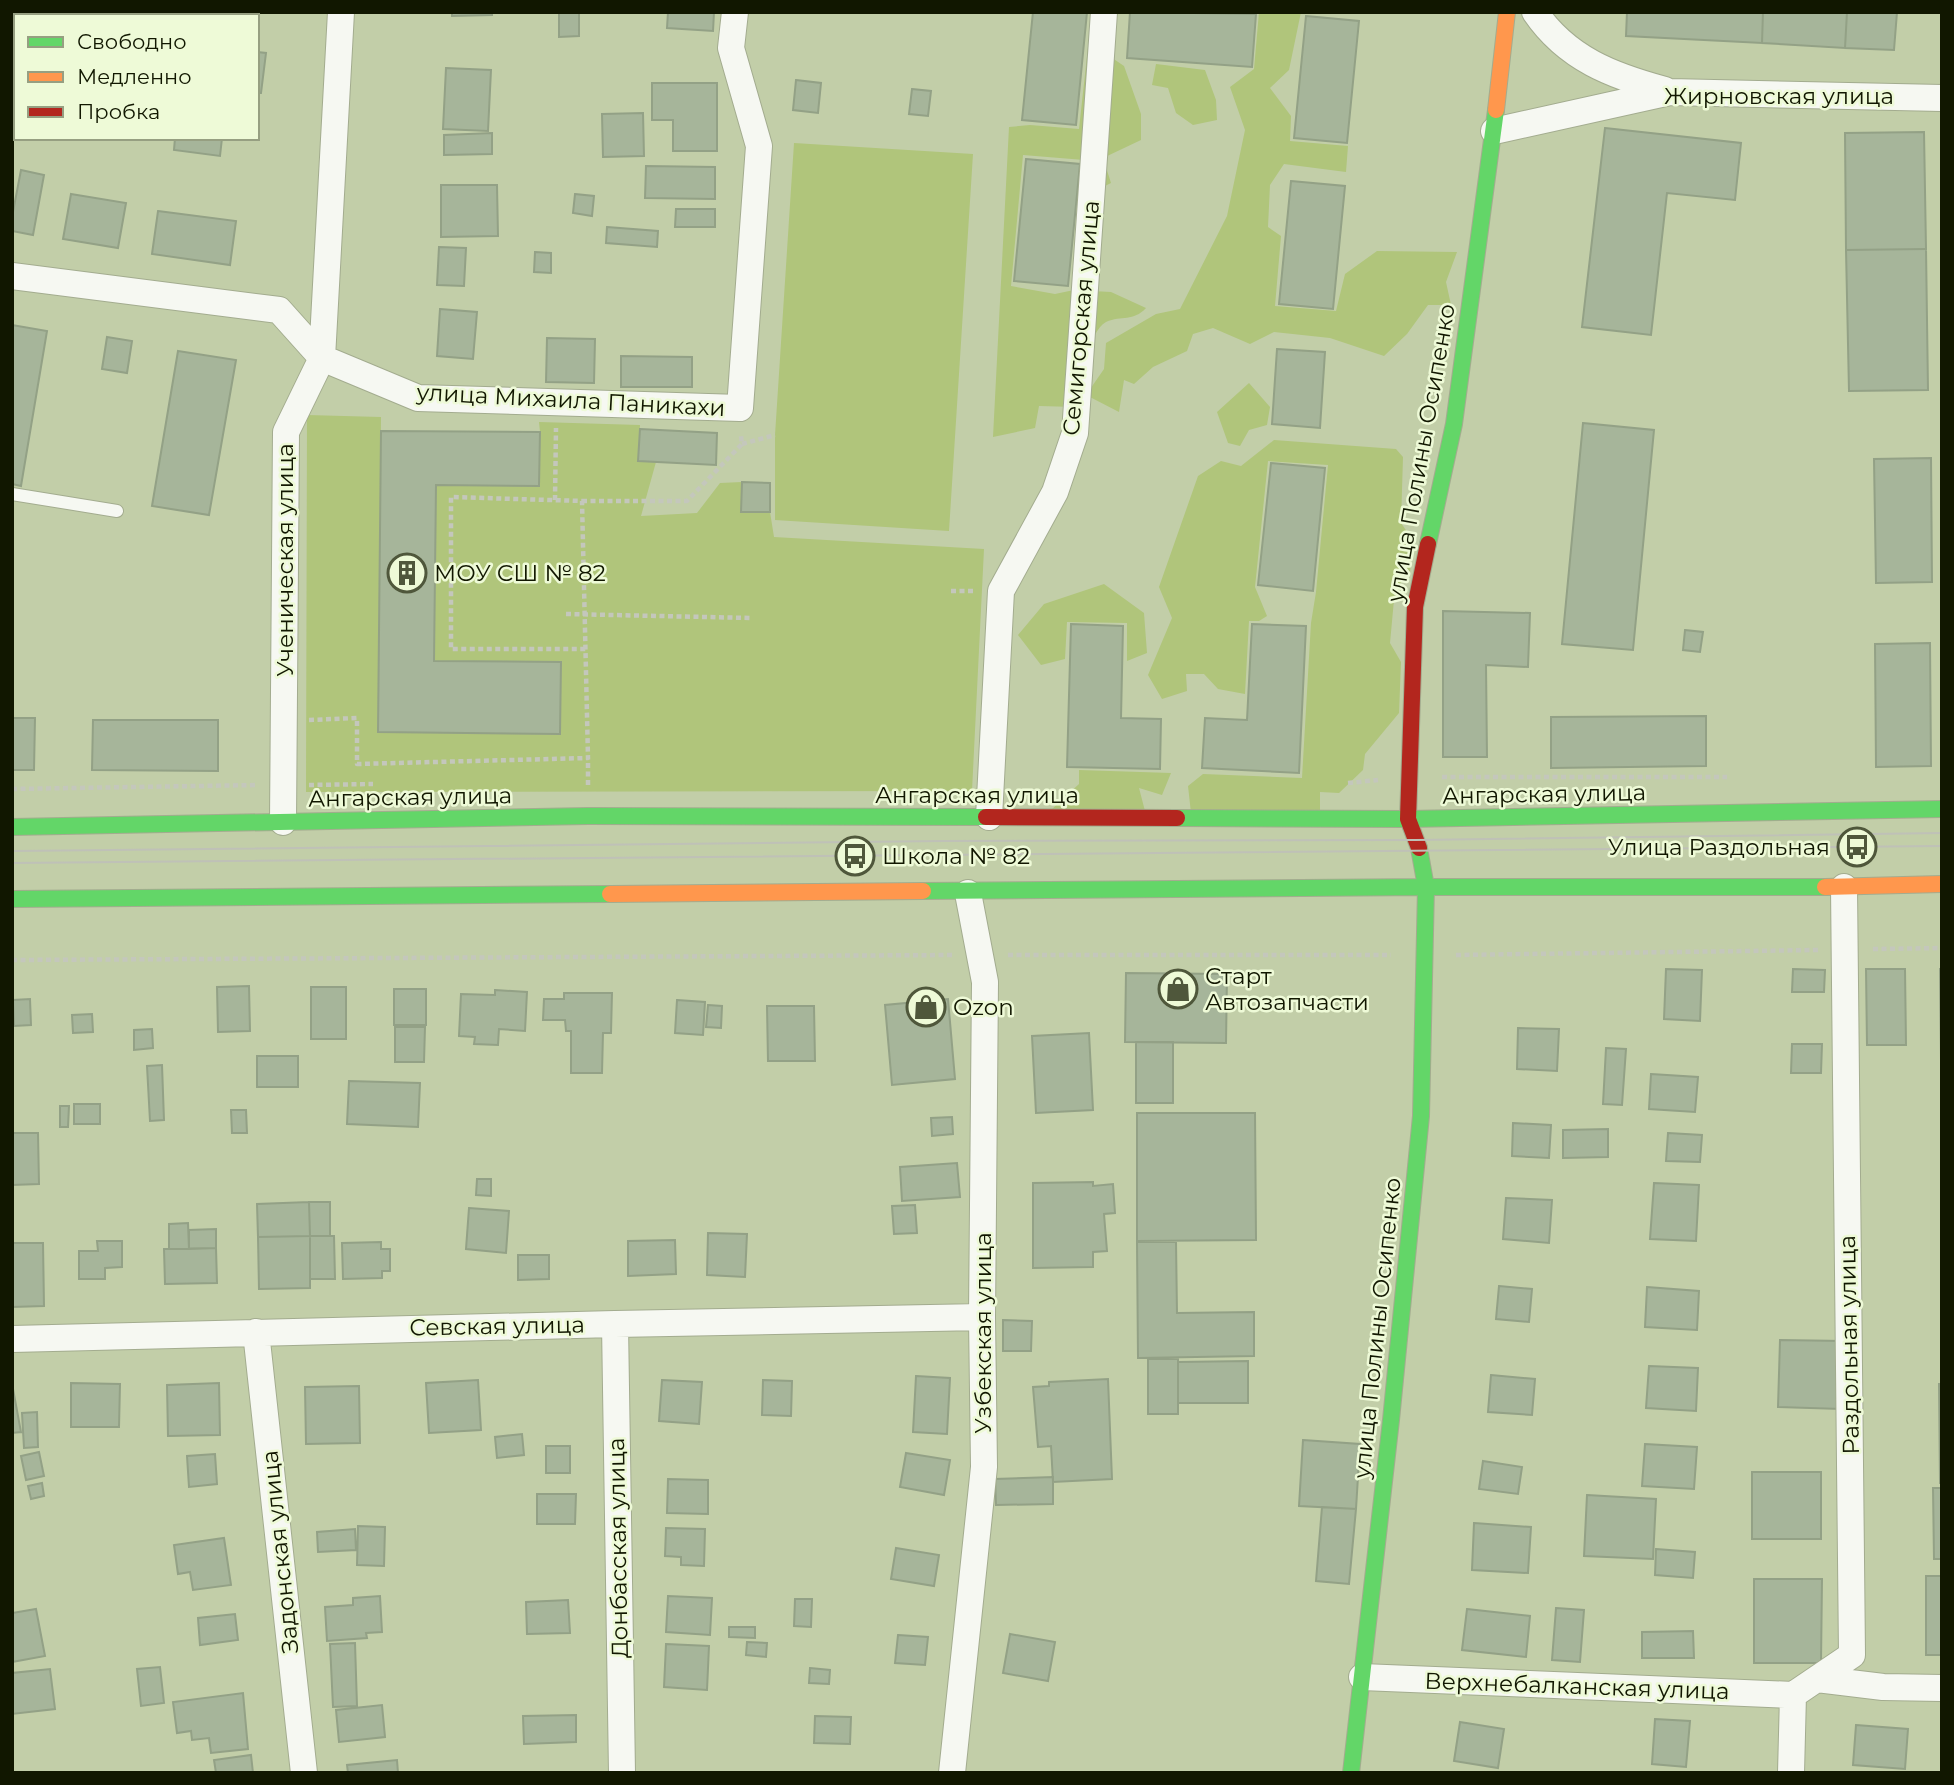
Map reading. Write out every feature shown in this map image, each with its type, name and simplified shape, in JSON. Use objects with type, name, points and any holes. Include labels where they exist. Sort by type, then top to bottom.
[{"type":"main road","name":"улица Полины Осипенко","points":[[1351,1773],[1391,1420],[1421,1116],[1426,887],[1420,852],[1408,819],[1415,607],[1454,424],[1494,131],[1507,12]]},
{"type":"main road","name":"Ангарская улица","points":[[12,827],[588,816],[1408,819],[1942,808]]},
{"type":"main road","points":[[12,900],[1426,887],[1844,887],[1942,884]]},
{"type":"street","name":"Ученическая улица","points":[[284,822],[286,432],[322,358],[341,12]]},
{"type":"street","points":[[735,12],[731,48],[759,146],[740,408]]},
{"type":"street","name":"Семигорская улица","points":[[989,817],[1001,591],[1055,492],[1075,433],[1104,12]]},
{"type":"street","points":[[1535,12],[1573,53],[1619,78],[1670,92]]},
{"type":"street","name":"Жирновская улица","points":[[1494,131],[1670,92],[1942,98]]},
{"type":"street","name":"улица Михаила Паникахи","points":[[12,276],[279,310],[322,358],[418,398],[740,408]]},
{"type":"street","name":"Раздольная улица","points":[[1793,1696],[1852,1655],[1844,887]]},
{"type":"street","name":"Узбекская улица","points":[[952,1773],[984,1467],[982,1317],[985,982],[968,893]]},
{"type":"street","name":"Севская улица","points":[[12,1339],[982,1317]]},
{"type":"street","name":"Донбасская улица","points":[[615,1324],[622,1773]]},
{"type":"street","name":"Задонская улица","points":[[256,1332],[304,1773]]},
{"type":"street","name":"Верхнебалканская улица","points":[[1362,1677],[1793,1696]]},
{"type":"street","points":[[1816,1679],[1883,1687],[1942,1688]]},
{"type":"street","points":[[1791,1773],[1793,1696]]},
{"type":"lane","points":[[12,494],[117,511]]},
{"type":"path","points":[[740,408],[742,444]]},
{"type":"path","points":[[555,500],[556,422]]},
{"type":"path","points":[[586,649],[451,649],[451,497],[687,501],[742,444],[775,436]]},
{"type":"path","points":[[284,721],[357,718],[356,764],[588,758],[582,501]]},
{"type":"path","points":[[566,614],[752,618]]},
{"type":"green space","points":[[1259,12],[1301,12],[1289,70],[1270,88],[1291,116],[1290,141],[1348,146],[1346,172],[1284,164],[1270,185],[1268,227],[1281,236],[1275,306],[1336,311],[1345,274],[1377,251],[1457,252],[1446,282],[1451,305],[1428,305],[1407,334],[1384,356],[1330,338],[1274,332],[1250,344],[1213,328],[1193,334],[1187,351],[1153,367],[1134,384],[1124,380],[1119,412],[1086,395],[1104,369],[1106,343],[1156,314],[1180,309],[1227,216],[1245,130],[1230,87],[1254,69]]},
{"type":"green space","points":[[1093,45],[1124,66],[1141,114],[1141,140],[1103,158],[1111,183],[1095,191],[1084,160],[1023,155],[1011,286],[1055,294],[1074,290],[1111,292],[1146,308],[1137,315],[1112,320],[1100,327],[1090,348],[1075,407],[1039,406],[1035,428],[993,437],[1009,127],[1030,125],[1079,129],[1088,47]]},
{"type":"green space","points":[[1156,64],[1205,70],[1216,100],[1217,120],[1193,125],[1176,113],[1168,88],[1152,85]]},
{"type":"green space","points":[[794,143],[973,154],[949,531],[775,520],[775,435]]},
{"type":"green space","points":[[1249,383],[1270,407],[1267,425],[1249,430],[1240,446],[1228,443],[1217,412]]},
{"type":"green space","points":[[307,415],[381,417],[378,732],[560,734],[561,662],[434,661],[436,485],[540,432],[539,422],[640,425],[638,461],[656,462],[641,516],[697,513],[720,483],[742,482],[741,512],[770,512],[774,537],[984,549],[972,791],[306,792]]},
{"type":"green space","points":[[1274,440],[1396,449],[1403,457],[1401,523],[1412,539],[1410,573],[1395,589],[1390,643],[1401,662],[1399,713],[1365,754],[1363,770],[1339,793],[1320,792],[1320,811],[1191,813],[1188,786],[1203,774],[1302,778],[1311,623],[1328,465],[1268,461],[1255,587],[1267,616],[1259,621],[1249,621],[1245,694],[1218,689],[1204,674],[1186,674],[1187,691],[1162,699],[1148,675],[1172,618],[1159,587],[1198,476],[1221,461],[1241,466]]},
{"type":"green space","points":[[1104,584],[1144,613],[1147,653],[1127,661],[1127,623],[1067,622],[1065,659],[1041,665],[1018,635],[1044,604]]},
{"type":"green space","points":[[1079,770],[1171,773],[1162,795],[1139,788],[1145,811],[1051,810],[1079,784]]},
{"type":"building","points":[[12,12],[32,14],[14,14],[12,53]]},
{"type":"building","points":[[452,12],[492,12],[492,15],[452,16]]},
{"type":"building","points":[[559,12],[579,12],[579,36],[559,37]]},
{"type":"building","points":[[668,12],[714,12],[713,31],[667,28]]},
{"type":"building","points":[[1033,12],[1087,12],[1076,125],[1022,120]]},
{"type":"building","points":[[1130,12],[1256,14],[1252,67],[1127,58]]},
{"type":"building","points":[[1627,12],[1763,12],[1762,43],[1626,36]]},
{"type":"building","points":[[1763,12],[1847,12],[1845,48],[1762,43]]},
{"type":"building","points":[[1847,12],[1897,12],[1894,50],[1845,48]]},
{"type":"building","points":[[1306,16],[1359,21],[1347,143],[1294,138]]},
{"type":"building","points":[[259,52],[266,53],[259,93]]},
{"type":"building","points":[[446,68],[491,70],[488,131],[443,129]]},
{"type":"building","points":[[796,80],[821,83],[818,113],[793,110]]},
{"type":"building","points":[[652,83],[717,83],[717,151],[673,151],[673,120],[652,120]]},
{"type":"building","points":[[912,89],[931,91],[928,116],[909,114]]},
{"type":"building","points":[[643,113],[644,156],[603,157],[602,114]]},
{"type":"building","points":[[1605,128],[1741,143],[1735,200],[1667,193],[1651,335],[1582,327]]},
{"type":"building","points":[[1924,132],[1926,249],[1846,250],[1845,133]]},
{"type":"building","points":[[492,133],[492,154],[444,155],[444,135]]},
{"type":"building","points":[[175,140],[222,140],[220,156],[174,150]]},
{"type":"building","points":[[1026,159],[1080,164],[1068,286],[1014,281]]},
{"type":"building","points":[[646,166],[715,167],[715,199],[645,198]]},
{"type":"building","points":[[21,170],[44,175],[33,235],[12,231]]},
{"type":"building","points":[[1291,181],[1345,186],[1333,309],[1279,304]]},
{"type":"building","points":[[441,185],[497,185],[498,236],[441,237]]},
{"type":"building","points":[[71,194],[126,203],[118,248],[63,239]]},
{"type":"building","points":[[575,194],[594,196],[592,216],[573,213]]},
{"type":"building","points":[[676,209],[715,209],[715,227],[675,227]]},
{"type":"building","points":[[158,211],[236,221],[230,265],[152,254]]},
{"type":"building","points":[[607,227],[658,231],[657,247],[606,243]]},
{"type":"building","points":[[439,247],[466,248],[464,286],[437,285]]},
{"type":"building","points":[[1926,249],[1928,390],[1849,391],[1846,250]]},
{"type":"building","points":[[535,252],[551,253],[551,273],[534,272]]},
{"type":"building","points":[[440,309],[477,312],[473,359],[437,356]]},
{"type":"building","points":[[12,325],[47,331],[21,486],[12,484]]},
{"type":"building","points":[[107,337],[132,341],[127,373],[102,369]]},
{"type":"building","points":[[547,338],[595,339],[594,383],[546,382]]},
{"type":"building","points":[[1277,349],[1325,352],[1320,428],[1272,424]]},
{"type":"building","points":[[178,351],[236,360],[209,515],[152,506]]},
{"type":"building","points":[[621,356],[692,357],[692,387],[621,387]]},
{"type":"building","points":[[1583,423],[1654,430],[1633,650],[1562,644]]},
{"type":"building","points":[[640,429],[717,433],[716,465],[638,461]]},
{"type":"building","name":"МОУ СШ № 82","points":[[381,431],[540,432],[539,486],[436,485],[434,661],[561,662],[560,734],[378,732]]},
{"type":"building","points":[[1931,458],[1932,582],[1876,583],[1874,459]]},
{"type":"building","points":[[1271,463],[1325,468],[1313,591],[1258,585]]},
{"type":"building","points":[[742,482],[770,483],[770,512],[741,512]]},
{"type":"building","points":[[1443,611],[1530,613],[1528,667],[1486,665],[1487,757],[1443,757]]},
{"type":"building","points":[[1071,624],[1123,626],[1121,718],[1161,719],[1160,769],[1067,767]]},
{"type":"building","points":[[1252,624],[1306,626],[1299,773],[1202,768],[1205,718],[1247,720]]},
{"type":"building","points":[[1685,630],[1703,632],[1700,652],[1683,650]]},
{"type":"building","points":[[1930,643],[1931,766],[1876,767],[1875,644]]},
{"type":"building","points":[[1706,716],[1706,766],[1551,768],[1551,717]]},
{"type":"building","points":[[12,718],[35,718],[34,770],[12,770]]},
{"type":"building","points":[[93,720],[218,720],[218,771],[92,770]]},
{"type":"building","points":[[1666,969],[1702,970],[1700,1021],[1664,1019]]},
{"type":"building","points":[[1793,969],[1825,970],[1824,992],[1792,992]]},
{"type":"building","points":[[1866,969],[1905,969],[1906,1045],[1867,1045]]},
{"type":"building","points":[[1942,969],[1942,1058],[1941,1058]]},
{"type":"building","points":[[1126,973],[1227,974],[1226,1043],[1125,1042]]},
{"type":"building","points":[[249,986],[250,1031],[218,1032],[217,987]]},
{"type":"building","points":[[311,987],[346,987],[346,1039],[311,1039]]},
{"type":"building","points":[[394,989],[426,989],[426,1025],[394,1025]]},
{"type":"building","points":[[495,990],[527,992],[525,1031],[499,1029],[498,1045],[474,1044],[475,1037],[459,1036],[461,994],[495,995]]},
{"type":"building","points":[[564,993],[612,993],[611,1033],[603,1033],[602,1073],[571,1073],[571,1031],[566,1031],[565,1020],[543,1020],[544,999],[564,999]]},
{"type":"building","points":[[30,999],[31,1025],[14,1026],[13,1000]]},
{"type":"building","points":[[948,999],[955,1079],[892,1085],[885,1005]]},
{"type":"building","points":[[677,1000],[705,1002],[703,1035],[675,1033]]},
{"type":"building","points":[[708,1005],[722,1006],[721,1028],[706,1027]]},
{"type":"building","points":[[767,1006],[814,1006],[815,1061],[768,1061]]},
{"type":"building","points":[[92,1014],[93,1032],[73,1033],[72,1015]]},
{"type":"building","points":[[395,1027],[425,1027],[424,1062],[395,1062]]},
{"type":"building","points":[[1518,1028],[1559,1029],[1557,1071],[1517,1069]]},
{"type":"building","points":[[152,1029],[153,1048],[134,1050],[134,1030]]},
{"type":"building","points":[[1089,1033],[1093,1110],[1036,1113],[1032,1036]]},
{"type":"building","points":[[1136,1042],[1173,1042],[1173,1103],[1136,1103]]},
{"type":"building","points":[[1792,1044],[1822,1044],[1821,1073],[1791,1073]]},
{"type":"building","points":[[1606,1048],[1626,1049],[1622,1105],[1603,1104]]},
{"type":"building","points":[[257,1056],[298,1056],[298,1087],[257,1087]]},
{"type":"building","points":[[162,1065],[164,1120],[150,1121],[147,1066]]},
{"type":"building","points":[[1651,1074],[1698,1077],[1695,1112],[1649,1109]]},
{"type":"building","points":[[349,1081],[420,1083],[418,1127],[347,1124]]},
{"type":"building","points":[[74,1104],[100,1104],[100,1124],[74,1124]]},
{"type":"building","points":[[60,1106],[69,1106],[68,1127],[60,1127]]},
{"type":"building","points":[[231,1110],[246,1110],[247,1133],[232,1133]]},
{"type":"building","points":[[1137,1113],[1255,1113],[1256,1240],[1137,1241]]},
{"type":"building","points":[[952,1117],[953,1134],[932,1136],[931,1118]]},
{"type":"building","points":[[1513,1123],[1551,1125],[1549,1158],[1512,1156]]},
{"type":"building","points":[[1608,1129],[1608,1157],[1563,1158],[1563,1130]]},
{"type":"building","points":[[12,1133],[38,1133],[39,1184],[12,1185]]},
{"type":"building","points":[[1668,1133],[1702,1135],[1700,1162],[1666,1161]]},
{"type":"building","points":[[957,1163],[960,1197],[902,1201],[900,1167]]},
{"type":"building","points":[[477,1179],[491,1179],[491,1196],[476,1195]]},
{"type":"building","points":[[1093,1182],[1093,1186],[1113,1184],[1115,1213],[1104,1214],[1107,1251],[1093,1252],[1093,1267],[1033,1268],[1033,1183]]},
{"type":"building","points":[[1654,1183],[1699,1185],[1696,1241],[1650,1239]]},
{"type":"building","points":[[1506,1198],[1552,1200],[1549,1243],[1503,1239]]},
{"type":"building","points":[[309,1202],[330,1202],[330,1236],[310,1236]]},
{"type":"building","points":[[309,1202],[310,1236],[258,1237],[257,1204]]},
{"type":"building","points":[[915,1205],[917,1233],[894,1234],[892,1206]]},
{"type":"building","points":[[469,1208],[509,1211],[506,1253],[466,1249]]},
{"type":"building","points":[[188,1223],[189,1249],[169,1249],[169,1224]]},
{"type":"building","points":[[216,1229],[216,1248],[189,1249],[189,1230]]},
{"type":"building","points":[[708,1233],[747,1234],[745,1277],[707,1275]]},
{"type":"building","points":[[310,1236],[310,1288],[259,1289],[258,1237]]},
{"type":"building","points":[[310,1236],[334,1236],[335,1279],[310,1279]]},
{"type":"building","points":[[675,1240],[676,1274],[628,1276],[628,1241]]},
{"type":"building","points":[[97,1241],[122,1241],[122,1267],[105,1268],[105,1279],[79,1279],[79,1251],[98,1251]]},
{"type":"building","points":[[381,1242],[381,1249],[390,1249],[390,1271],[382,1271],[382,1278],[343,1279],[342,1243]]},
{"type":"building","points":[[1137,1242],[1176,1242],[1177,1313],[1254,1312],[1254,1356],[1138,1358]]},
{"type":"building","points":[[12,1243],[43,1243],[44,1306],[12,1307]]},
{"type":"building","points":[[216,1248],[217,1283],[165,1284],[164,1249]]},
{"type":"building","points":[[518,1255],[549,1255],[549,1279],[518,1280]]},
{"type":"building","points":[[1499,1286],[1532,1289],[1529,1322],[1496,1319]]},
{"type":"building","points":[[1647,1287],[1699,1291],[1697,1330],[1645,1327]]},
{"type":"building","points":[[1003,1320],[1032,1321],[1031,1351],[1003,1351]]},
{"type":"building","points":[[1780,1340],[1843,1341],[1841,1409],[1778,1407]]},
{"type":"building","points":[[1148,1359],[1178,1359],[1178,1414],[1148,1414]]},
{"type":"building","points":[[1248,1361],[1248,1403],[1178,1403],[1178,1362]]},
{"type":"building","points":[[1649,1366],[1698,1368],[1696,1411],[1646,1408]]},
{"type":"building","points":[[1491,1375],[1535,1379],[1532,1415],[1488,1412]]},
{"type":"building","points":[[916,1376],[950,1378],[947,1434],[913,1432]]},
{"type":"building","points":[[1108,1379],[1112,1479],[1053,1482],[1051,1446],[1038,1447],[1033,1387],[1049,1386],[1049,1382]]},
{"type":"building","points":[[478,1380],[481,1430],[429,1433],[426,1383]]},
{"type":"building","points":[[662,1380],[702,1382],[699,1424],[659,1421]]},
{"type":"building","points":[[763,1380],[792,1381],[791,1416],[762,1415]]},
{"type":"building","points":[[71,1383],[120,1384],[119,1427],[71,1427]]},
{"type":"building","points":[[219,1383],[220,1435],[168,1436],[167,1385]]},
{"type":"building","points":[[1939,1384],[1942,1384],[1942,1483],[1940,1483]]},
{"type":"building","points":[[359,1386],[360,1443],[306,1444],[305,1387]]},
{"type":"building","points":[[12,1389],[21,1432],[12,1433]]},
{"type":"building","points":[[37,1412],[38,1447],[24,1448],[22,1413]]},
{"type":"building","points":[[522,1434],[524,1455],[497,1458],[495,1437]]},
{"type":"building","points":[[1303,1440],[1360,1444],[1356,1509],[1299,1506]]},
{"type":"building","points":[[1645,1444],[1697,1447],[1694,1489],[1642,1486]]},
{"type":"building","points":[[546,1446],[570,1446],[570,1473],[546,1473]]},
{"type":"building","points":[[39,1452],[44,1476],[26,1480],[21,1456]]},
{"type":"building","points":[[906,1453],[950,1460],[944,1495],[900,1487]]},
{"type":"building","points":[[215,1454],[217,1484],[189,1487],[187,1456]]},
{"type":"building","points":[[1483,1461],[1522,1467],[1518,1494],[1479,1489]]},
{"type":"building","points":[[1752,1472],[1821,1472],[1821,1539],[1752,1539]]},
{"type":"building","points":[[1053,1477],[1053,1504],[996,1505],[995,1479]]},
{"type":"building","points":[[668,1479],[708,1480],[708,1514],[667,1513]]},
{"type":"building","points":[[42,1483],[44,1496],[31,1499],[28,1486]]},
{"type":"building","points":[[1933,1488],[1942,1488],[1942,1559],[1934,1559]]},
{"type":"building","points":[[537,1494],[576,1494],[575,1524],[537,1524]]},
{"type":"building","points":[[1587,1495],[1656,1499],[1653,1559],[1584,1556]]},
{"type":"building","points":[[1322,1507],[1356,1509],[1349,1584],[1316,1581]]},
{"type":"building","points":[[1474,1523],[1531,1527],[1528,1573],[1472,1570]]},
{"type":"building","points":[[358,1526],[385,1527],[384,1566],[357,1565]]},
{"type":"building","points":[[666,1528],[705,1529],[704,1566],[681,1565],[681,1557],[665,1556]]},
{"type":"building","points":[[355,1529],[356,1550],[318,1552],[317,1532]]},
{"type":"building","points":[[224,1538],[231,1585],[193,1590],[190,1572],[178,1574],[174,1545]]},
{"type":"building","points":[[896,1548],[939,1555],[934,1586],[891,1579]]},
{"type":"building","points":[[1656,1549],[1695,1552],[1693,1578],[1655,1575]]},
{"type":"building","points":[[1926,1576],[1942,1576],[1942,1655],[1926,1655]]},
{"type":"building","points":[[1754,1579],[1822,1579],[1821,1663],[1754,1663]]},
{"type":"building","points":[[380,1596],[382,1632],[366,1633],[367,1638],[327,1641],[325,1607],[353,1605],[353,1598]]},
{"type":"building","points":[[668,1596],[712,1598],[710,1635],[666,1632]]},
{"type":"building","points":[[795,1599],[812,1599],[811,1627],[794,1626]]},
{"type":"building","points":[[568,1600],[570,1633],[527,1634],[526,1602]]},
{"type":"building","points":[[1556,1608],[1584,1610],[1580,1662],[1552,1660]]},
{"type":"building","points":[[36,1609],[45,1656],[12,1662],[12,1613]]},
{"type":"building","points":[[1467,1609],[1530,1616],[1526,1657],[1462,1650]]},
{"type":"building","points":[[235,1614],[238,1640],[200,1645],[198,1618]]},
{"type":"building","points":[[729,1627],[755,1627],[755,1638],[729,1637]]},
{"type":"building","points":[[1693,1631],[1694,1658],[1642,1658],[1642,1632]]},
{"type":"building","points":[[1010,1634],[1055,1642],[1048,1681],[1003,1673]]},
{"type":"building","points":[[898,1635],[928,1637],[925,1665],[895,1663]]},
{"type":"building","points":[[747,1642],[767,1643],[766,1657],[746,1655]]},
{"type":"building","points":[[355,1643],[357,1706],[333,1707],[330,1644]]},
{"type":"building","points":[[666,1644],[709,1646],[707,1690],[664,1687]]},
{"type":"building","points":[[160,1667],[164,1703],[141,1706],[137,1669]]},
{"type":"building","points":[[810,1668],[830,1670],[829,1684],[809,1683]]},
{"type":"building","points":[[50,1669],[55,1709],[12,1714],[12,1673]]},
{"type":"building","points":[[243,1693],[248,1749],[211,1753],[209,1738],[192,1740],[191,1731],[177,1733],[173,1702]]},
{"type":"building","points":[[382,1705],[385,1737],[339,1742],[336,1710]]},
{"type":"building","points":[[576,1715],[576,1742],[524,1744],[523,1716]]},
{"type":"building","points":[[815,1716],[851,1717],[850,1744],[814,1743]]},
{"type":"building","points":[[1655,1719],[1690,1721],[1686,1767],[1652,1764]]},
{"type":"building","points":[[1460,1722],[1504,1729],[1498,1768],[1454,1761]]},
{"type":"building","points":[[1856,1725],[1908,1729],[1905,1769],[1853,1765]]},
{"type":"building","points":[[251,1755],[253,1773],[216,1773],[214,1760]]},
{"type":"building","points":[[397,1760],[398,1773],[348,1773],[347,1765]]},
{"type":"tram line","points":[[12,851],[1942,833]]},
{"type":"tram line","points":[[12,863],[1942,846]]},
{"type":"traffic: fast","points":[[1428,544],[1454,424],[1496,110]]},
{"type":"traffic: fast","points":[[1177,818],[1408,819],[1942,809]]},
{"type":"traffic: fast","points":[[12,827],[588,816],[986,817]]},
{"type":"traffic: fast","points":[[1351,1773],[1391,1420],[1421,1116],[1426,887],[1419,848]]},
{"type":"traffic: fast","points":[[923,891],[1825,887]]},
{"type":"traffic: fast","points":[[12,899],[610,894]]},
{"type":"traffic: slow","points":[[1496,110],[1507,12]]},
{"type":"traffic: slow","points":[[1825,887],[1942,884]]},
{"type":"traffic: slow","points":[[610,894],[923,891]]},
{"type":"traffic: jam","points":[[1419,848],[1408,819],[1415,607],[1428,544]]},
{"type":"traffic: jam","points":[[986,817],[1177,818]]},
{"type":"place","name":"МОУ СШ № 82","points":[[407,573]]},
{"type":"place","name":"Улица Раздольная","points":[[1857,847]]},
{"type":"place","name":"Школа № 82","points":[[855,856]]},
{"type":"place","name":"Старт Автозапчасти","points":[[1178,989]]},
{"type":"place","name":"Ozon","points":[[926,1007]]}]
